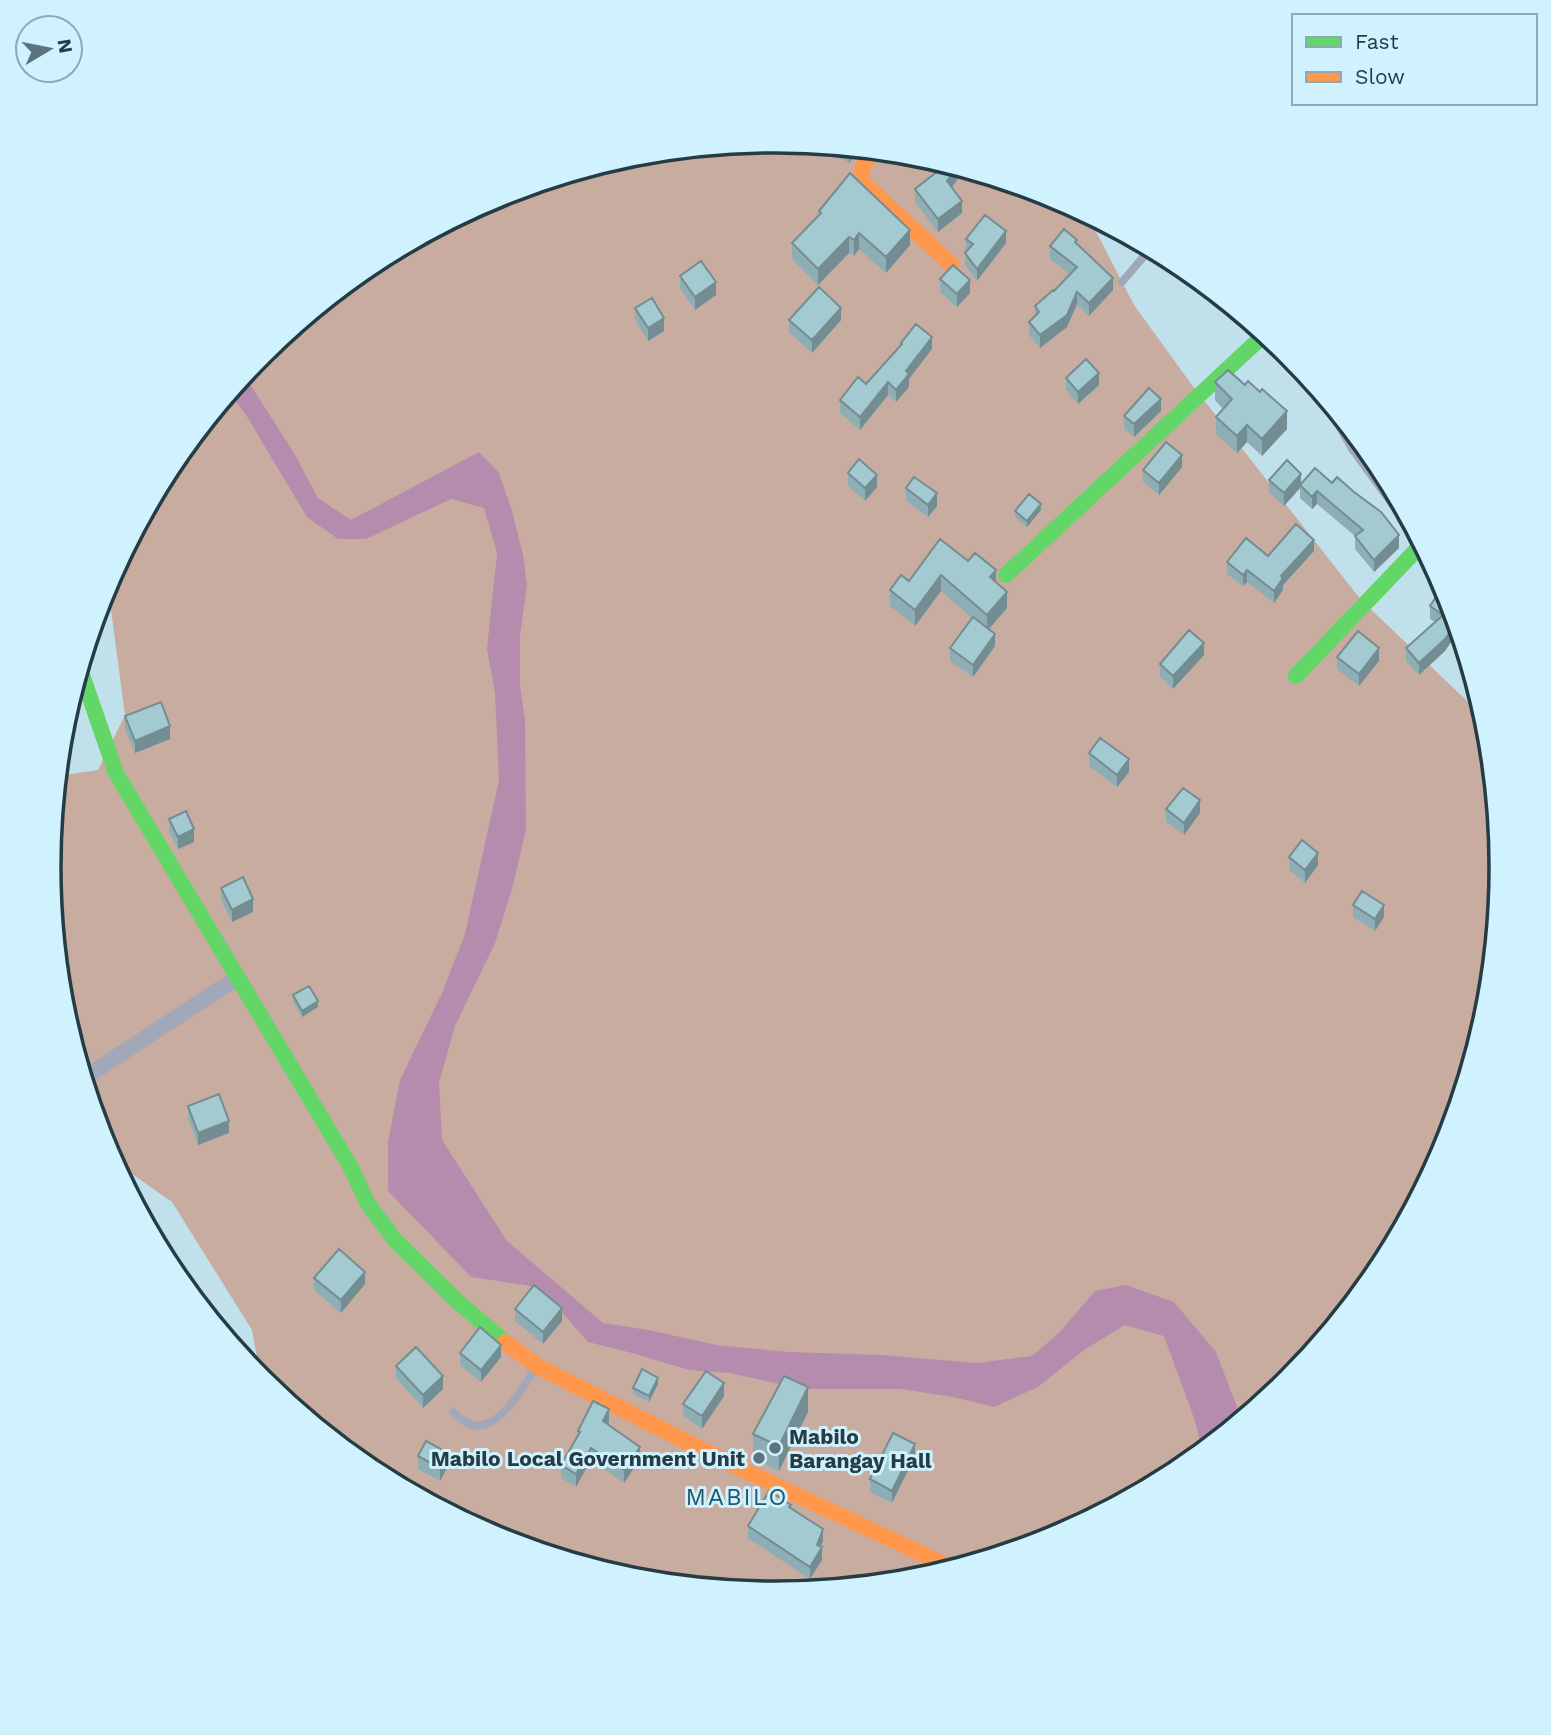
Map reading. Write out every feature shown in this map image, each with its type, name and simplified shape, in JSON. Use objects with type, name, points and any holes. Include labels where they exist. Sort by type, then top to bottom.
[{"type":"street","points":[[869,159],[860,172],[859,177],[863,183],[951,264]]},
{"type":"street","points":[[1006,575],[1258,341]]},
{"type":"street","points":[[1296,676],[1415,551]]},
{"type":"street","points":[[86,685],[116,774],[350,1166],[368,1203],[396,1240],[457,1301],[537,1366],[737,1467],[939,1562]]},
{"type":"street","points":[[92,1072],[239,978]]},
{"type":"lane","points":[[1122,282],[1144,256]]},
{"type":"lane","points":[[453,1412],[463,1422],[479,1425],[491,1423],[506,1413],[537,1366]]},
{"type":"shaded area","points":[[776,153],[869,159],[915,167],[1005,191],[1095,229],[1134,305],[1192,385],[1361,600],[1470,704],[1484,774],[1490,868],[1484,961],[1476,1007],[1452,1097],[1435,1141],[1394,1225],[1369,1264],[1313,1338],[1281,1373],[1246,1405],[1172,1461],[1133,1486],[1049,1527],[1005,1544],[915,1568],[869,1576],[776,1582],[682,1576],[636,1568],[546,1544],[460,1508],[418,1486],[341,1434],[305,1405],[257,1359],[252,1330],[172,1202],[130,1173],[99,1097],[75,1007],[67,961],[61,868],[67,775],[98,770],[125,715],[111,608],[157,510],[209,433],[270,362],[305,330],[379,274],[418,249],[502,208],[546,191],[636,167],[682,159]]},
{"type":"shaded area","points":[[249,385],[294,453],[318,498],[351,520],[479,452],[499,473],[512,511],[527,585],[520,636],[520,686],[525,720],[526,830],[512,889],[495,943],[455,1026],[439,1083],[442,1140],[507,1241],[603,1323],[717,1345],[789,1352],[883,1355],[977,1363],[1032,1356],[1059,1333],[1095,1291],[1126,1285],[1174,1302],[1216,1352],[1239,1411],[1200,1441],[1164,1336],[1125,1325],[1084,1350],[1038,1387],[994,1407],[902,1389],[803,1389],[729,1373],[689,1370],[588,1342],[559,1309],[531,1286],[471,1277],[388,1191],[388,1142],[400,1080],[442,993],[465,934],[499,780],[495,693],[487,649],[497,553],[484,508],[451,499],[366,539],[338,539],[307,517],[235,400]]},
{"type":"building","points":[[936,172],[951,176],[947,181],[962,201],[938,219],[915,189]]},
{"type":"building","points":[[850,173],[910,230],[886,257],[859,233],[854,240],[849,237],[818,269],[792,243],[821,213],[819,211]]},
{"type":"building","points":[[985,215],[1006,231],[977,269],[965,253],[973,244],[966,239]]},
{"type":"building","points":[[1064,229],[1113,278],[1089,303],[1077,292],[1067,315],[1040,335],[1029,322],[1039,312],[1035,306],[1077,267],[1050,246]]},
{"type":"building","points":[[701,261],[716,282],[695,297],[680,276]]},
{"type":"building","points":[[953,265],[970,280],[957,294],[940,279]]},
{"type":"building","points":[[819,287],[841,308],[812,340],[789,320]]},
{"type":"building","points":[[652,298],[664,318],[648,328],[635,308]]},
{"type":"building","points":[[916,324],[932,337],[906,371],[909,374],[896,390],[888,382],[860,417],[840,400],[858,377],[866,384]]},
{"type":"building","points":[[1086,359],[1099,373],[1078,392],[1066,378]]},
{"type":"building","points":[[1228,370],[1245,385],[1248,381],[1260,392],[1262,389],[1287,411],[1262,439],[1247,425],[1237,436],[1216,417],[1232,399],[1215,382]]},
{"type":"building","points":[[1149,388],[1161,399],[1134,424],[1124,416]]},
{"type":"building","points":[[1166,442],[1182,455],[1159,483],[1143,470]]},
{"type":"building","points":[[859,459],[877,475],[865,488],[848,473]]},
{"type":"building","points":[[1287,460],[1301,474],[1284,493],[1269,480]]},
{"type":"building","points":[[1315,468],[1332,483],[1337,477],[1381,512],[1399,535],[1374,560],[1355,536],[1363,530],[1317,491],[1312,497],[1300,485]]},
{"type":"building","points":[[914,477],[937,493],[928,505],[906,488]]},
{"type":"building","points":[[1029,494],[1041,504],[1027,521],[1015,511]]},
{"type":"building","points":[[1296,524],[1314,540],[1281,576],[1283,578],[1274,591],[1247,570],[1243,575],[1227,562],[1246,538],[1268,556]]},
{"type":"building","points":[[940,539],[968,561],[975,553],[996,570],[990,577],[1007,592],[987,615],[941,575],[915,610],[890,590],[901,575],[909,581]]},
{"type":"building","points":[[1436,597],[1450,632],[1419,663],[1406,648],[1443,615],[1430,606]]},
{"type":"building","points":[[973,617],[995,634],[973,665],[950,648]]},
{"type":"building","points":[[1189,630],[1204,643],[1173,676],[1160,664]]},
{"type":"building","points":[[1358,631],[1379,648],[1359,674],[1337,657]]},
{"type":"building","points":[[161,702],[170,726],[135,741],[125,716]]},
{"type":"building","points":[[1100,738],[1129,759],[1117,775],[1089,753]]},
{"type":"building","points":[[1183,788],[1200,800],[1184,823],[1166,809]]},
{"type":"building","points":[[186,811],[194,829],[178,837],[169,819]]},
{"type":"building","points":[[1302,840],[1318,853],[1305,870],[1289,857]]},
{"type":"building","points":[[243,877],[253,899],[232,910],[221,888]]},
{"type":"building","points":[[1362,891],[1384,905],[1375,919],[1353,905]]},
{"type":"building","points":[[309,986],[318,1001],[302,1011],[293,995]]},
{"type":"building","points":[[219,1094],[229,1121],[198,1133],[188,1106]]},
{"type":"building","points":[[339,1249],[365,1272],[341,1300],[314,1278]]},
{"type":"building","points":[[534,1285],[562,1308],[543,1332],[515,1309]]},
{"type":"building","points":[[480,1327],[501,1345],[481,1370],[460,1353]]},
{"type":"building","points":[[416,1347],[443,1376],[423,1395],[396,1366]]},
{"type":"building","points":[[642,1369],[658,1378],[649,1396],[633,1388]]},
{"type":"building","points":[[706,1371],[724,1383],[702,1416],[683,1404]]},
{"type":"building","points":[[784,1376],[808,1387],[779,1446],[753,1434]]},
{"type":"building","points":[[593,1401],[609,1409],[603,1421],[640,1447],[624,1470],[591,1448],[576,1474],[561,1465],[580,1432],[578,1431]]},
{"type":"building","points":[[893,1433],[915,1444],[892,1491],[870,1479]]},
{"type":"building","points":[[426,1441],[448,1453],[440,1468],[418,1456]]},
{"type":"building","points":[[769,1491],[823,1529],[817,1545],[822,1547],[810,1567],[748,1526]]},
{"type":"traffic: fast","points":[[1006,575],[1258,341]]},
{"type":"traffic: fast","points":[[1296,676],[1415,551]]},
{"type":"traffic: fast","points":[[86,685],[116,773],[350,1166],[368,1204],[395,1240],[457,1301],[505,1342]]},
{"type":"traffic: slow","points":[[868,159],[862,169],[863,183],[951,264]]},
{"type":"traffic: slow","points":[[505,1342],[537,1366],[737,1467],[939,1562]]},
{"type":"place","name":"Mabilo Barangay Hall","points":[[775,1448]]},
{"type":"place","name":"Mabilo Local Government Unit","points":[[759,1458]]},
{"type":"district","name":"MABILO","points":[[737,1497]]}]
